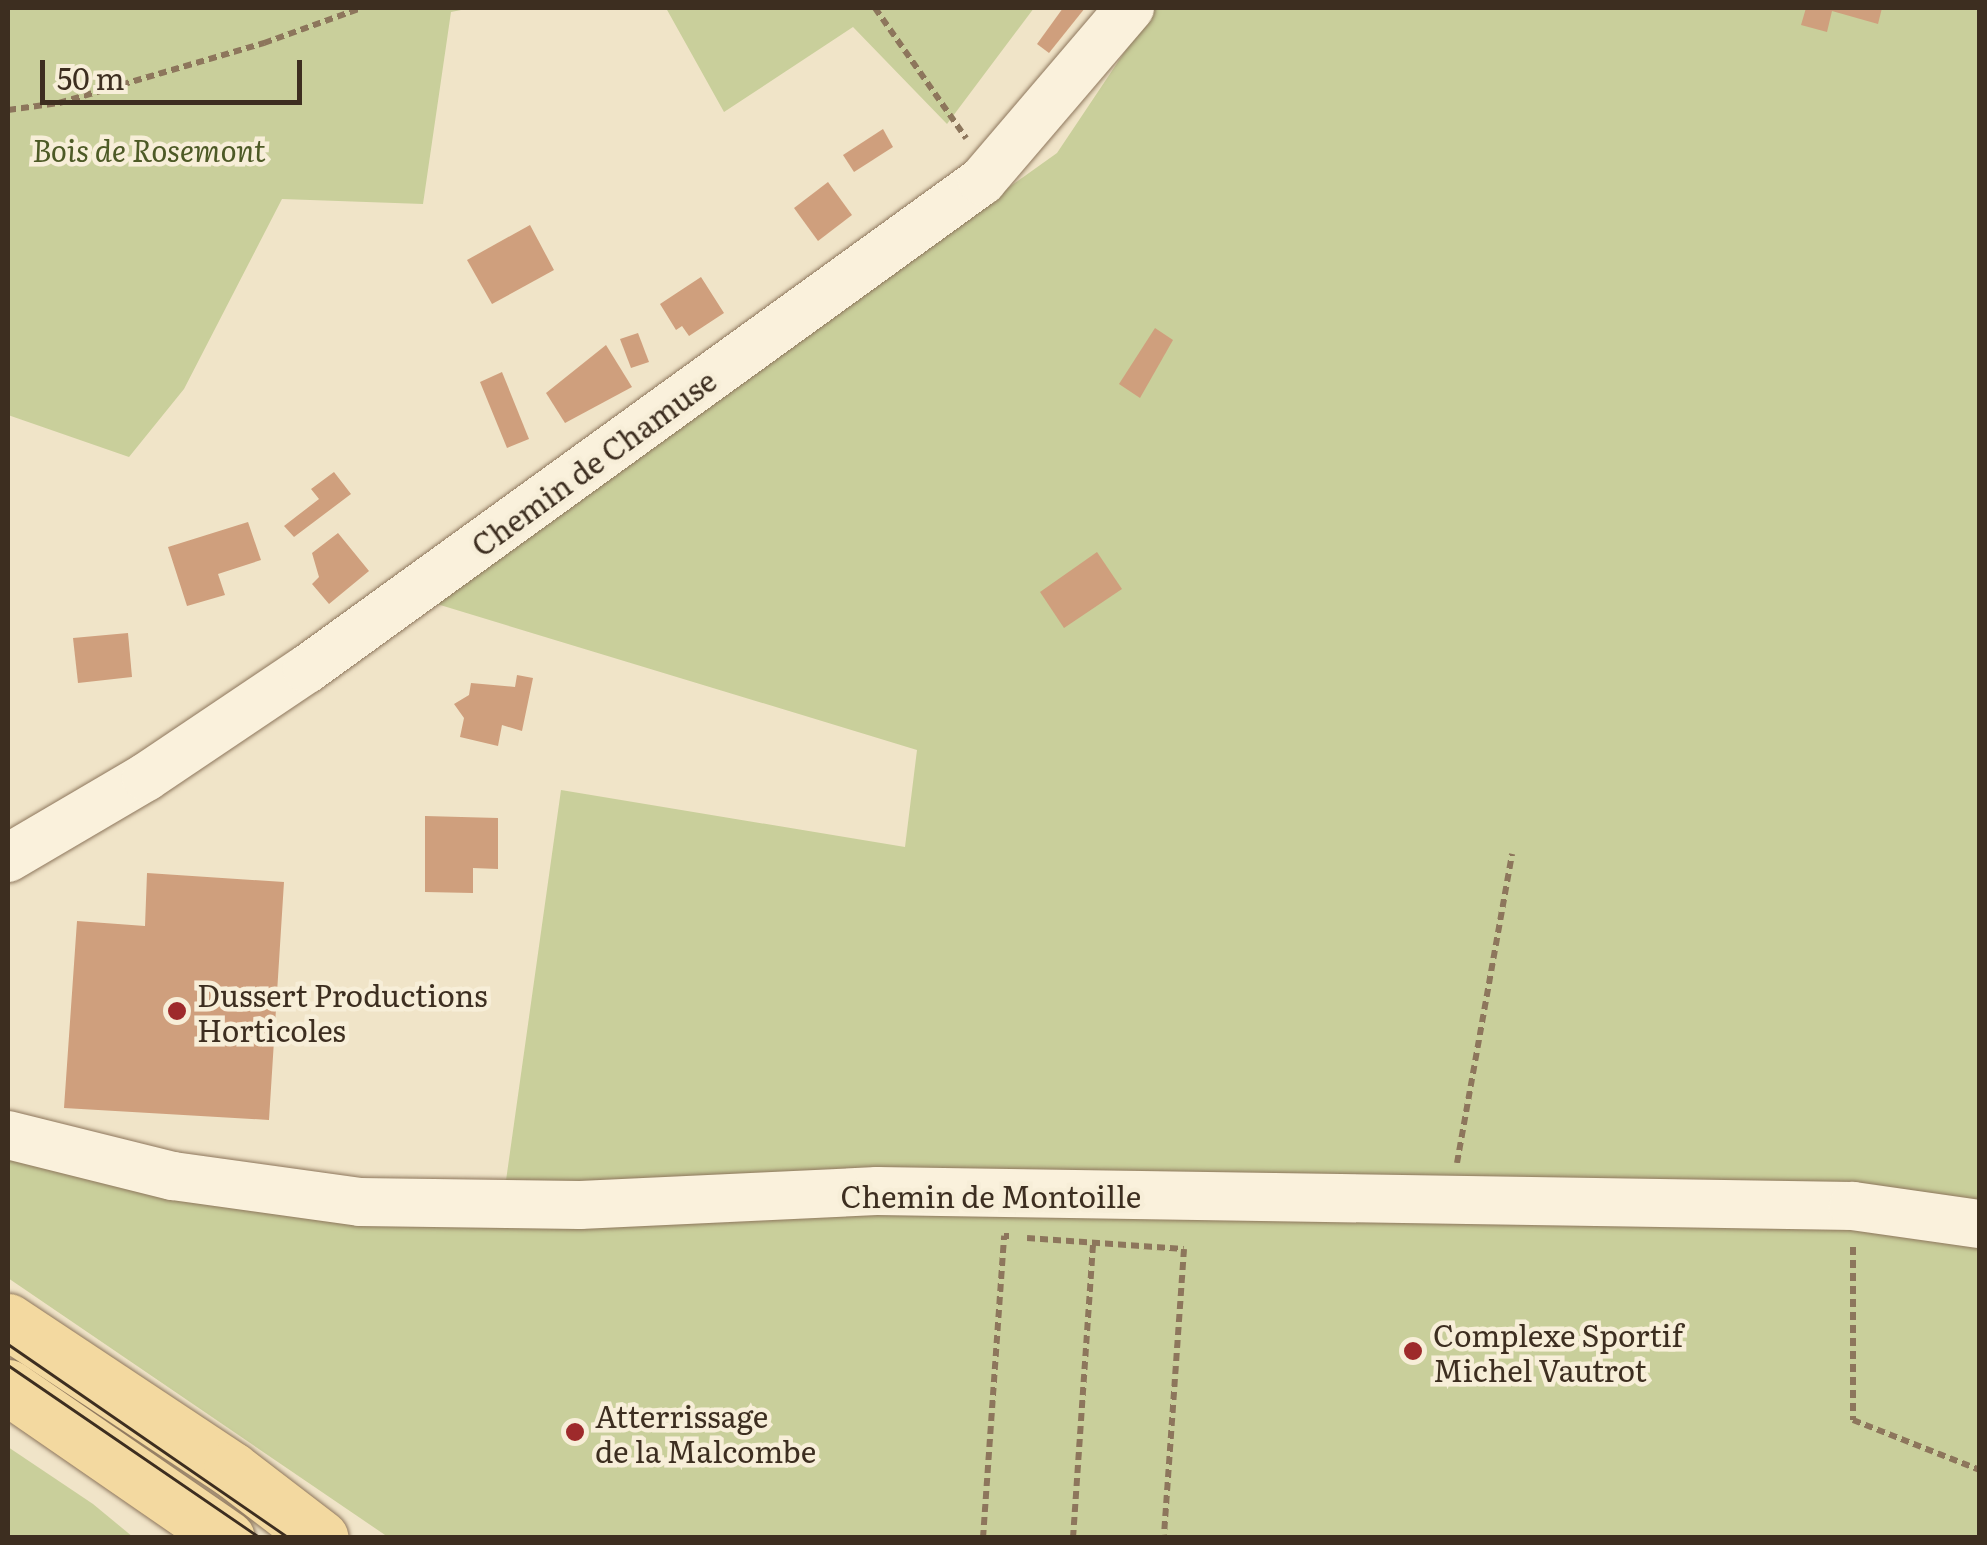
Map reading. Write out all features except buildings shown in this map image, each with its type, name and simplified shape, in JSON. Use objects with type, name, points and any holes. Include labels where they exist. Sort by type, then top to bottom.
[{"type":"main road","points":[[8,1321],[232,1469],[321,1538]]},
{"type":"main road","points":[[8,1387],[227,1538]]},
{"type":"street","name":"Chemin de Chamuse","points":[[8,858],[146,777],[307,669],[982,181],[1130,8]]},
{"type":"street","name":"Chemin de Montoille","points":[[8,1135],[173,1176],[360,1202],[580,1205],[877,1192],[1853,1206],[1980,1224]]},
{"type":"path","points":[[8,110],[59,103],[227,54],[361,8]]},
{"type":"path","points":[[875,8],[960,124],[982,181]]},
{"type":"path","points":[[1450,1200],[1512,854]]},
{"type":"path","points":[[1853,1206],[1853,1420],[1980,1470]]},
{"type":"path","points":[[983,1538],[1004,1236],[1184,1248],[1164,1534]]},
{"type":"path","points":[[1073,1538],[1093,1242]]},
{"type":"green space","name":"Bois de Rosemont","points":[[8,8],[471,8],[451,12],[423,204],[282,199],[184,389],[129,457],[8,415]]},
{"type":"green space","points":[[666,8],[1034,8],[947,124],[853,27],[724,112]]},
{"type":"green space","points":[[1154,8],[1979,8],[1979,1537],[388,1537],[8,1278],[8,1146],[501,1216],[561,790],[905,847],[917,750],[427,601],[1057,153]]},
{"type":"green space","points":[[8,1447],[93,1504],[133,1537],[8,1537]]},
{"type":"tram line","points":[[8,1344],[289,1538]]},
{"type":"tram line","points":[[8,1365],[261,1538]]},
{"type":"place","name":"Dussert Productions Horticoles","points":[[177,1011]]},
{"type":"place","name":"Complexe Sportif Michel Vautrot","points":[[1413,1351]]},
{"type":"place","name":"Atterrissage de la Malcombe","points":[[575,1432]]}]
